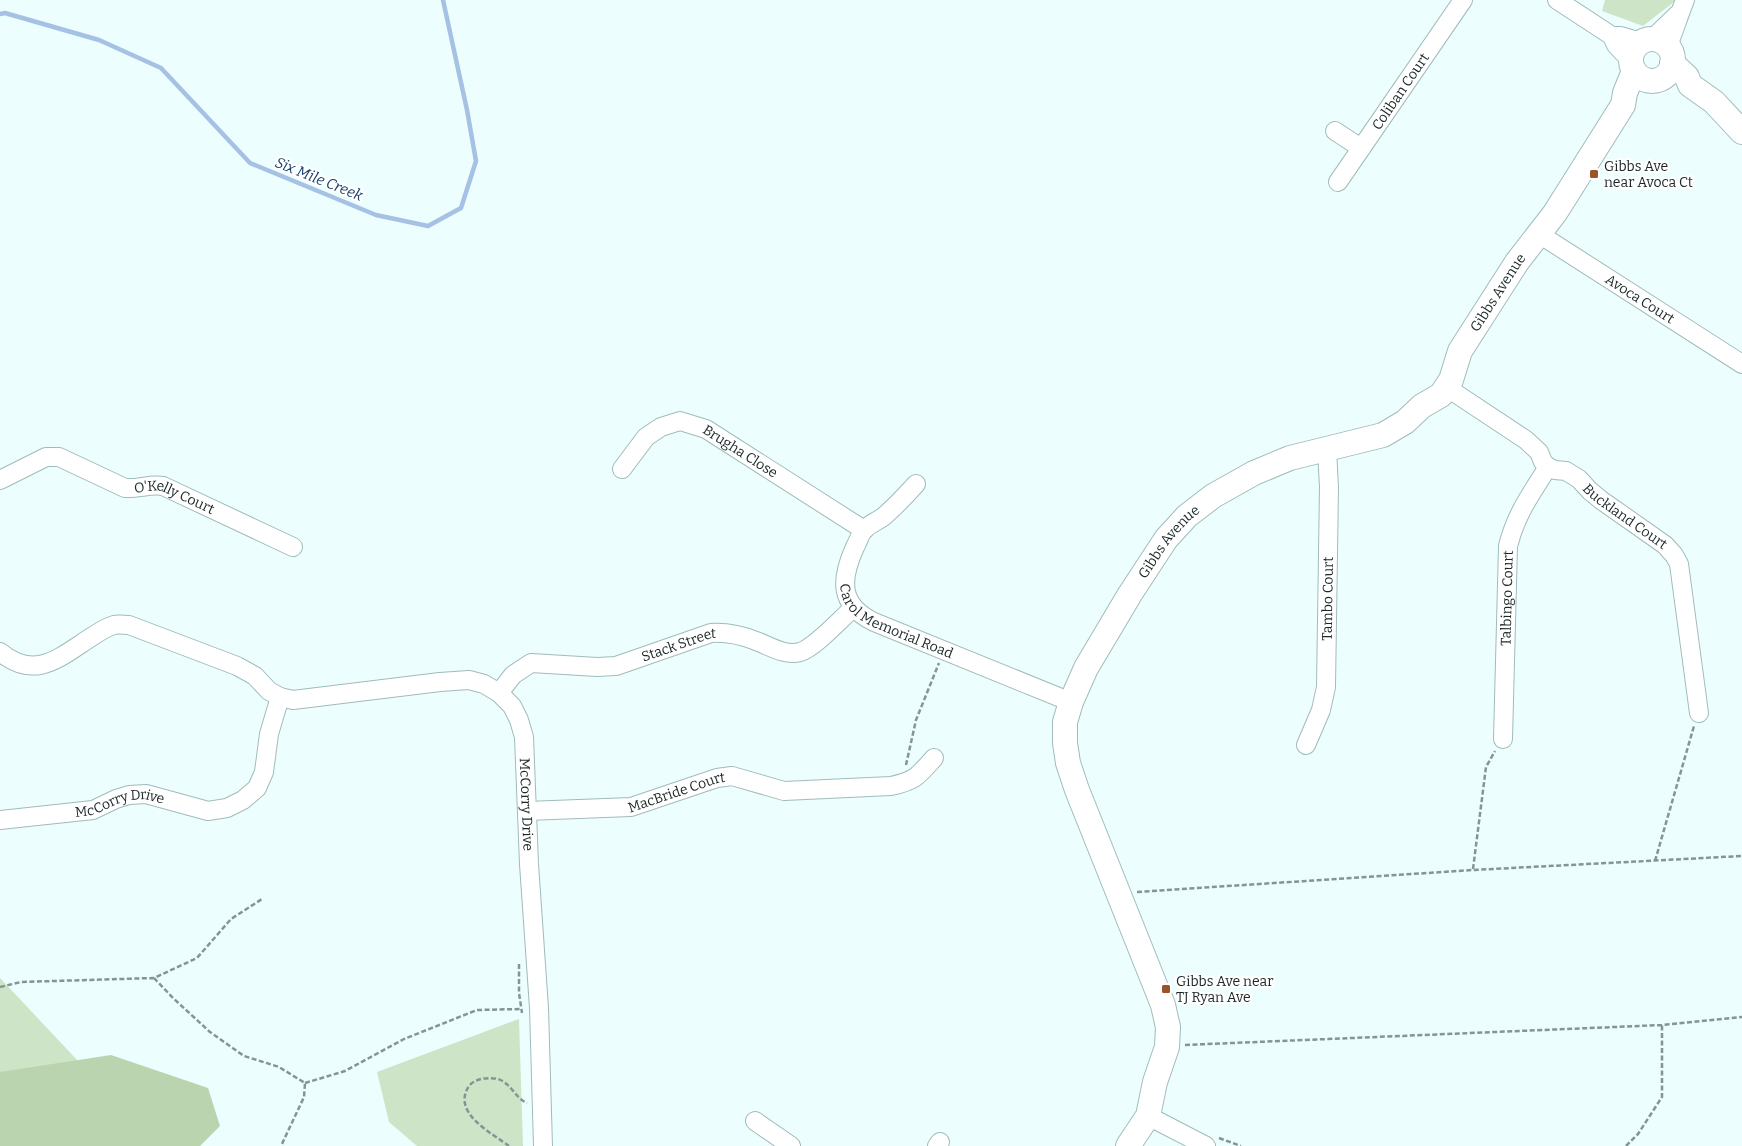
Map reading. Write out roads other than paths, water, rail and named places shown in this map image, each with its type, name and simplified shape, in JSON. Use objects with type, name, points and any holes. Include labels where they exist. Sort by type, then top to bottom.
[{"type":"street","name":"Coliban Court","points":[[1338,182],[1463,0]]},
{"type":"street","points":[[1557,0],[1612,36],[1616,45],[1687,77],[1690,85],[1714,102],[1742,132]]},
{"type":"street","points":[[1651,60],[1675,29],[1681,7]]},
{"type":"street","name":"Gibbs Avenue","points":[[1128,1146],[1148,1116],[1155,1082],[1166,1047],[1168,1027],[1163,1005],[1076,790],[1068,764],[1065,722],[1071,702],[1086,668],[1130,594],[1166,539],[1187,516],[1213,496],[1254,473],[1290,458],[1383,435],[1405,422],[1422,406],[1441,395],[1451,380],[1460,351],[1516,262],[1556,213],[1623,105],[1624,93],[1651,60]]},
{"type":"street","points":[[1336,131],[1360,148]]},
{"type":"street","name":"Avoca Court","points":[[1539,234],[1742,364]]},
{"type":"street","points":[[1446,387],[1526,440],[1539,452],[1543,462],[1548,467]]},
{"type":"street","name":"Brugha Close","points":[[622,469],[646,437],[661,427],[680,422],[706,428],[864,530]]},
{"type":"street","name":"Tambo Court","points":[[1306,745],[1321,710],[1326,687],[1329,488],[1327,450]]},
{"type":"street","name":"O'Kelly Court","points":[[0,480],[46,456],[59,457],[125,488],[133,489],[153,484],[163,486],[293,547]]},
{"type":"street","name":"Buckland Court","points":[[1548,467],[1566,471],[1579,479],[1595,496],[1649,532],[1674,555],[1679,564],[1699,713]]},
{"type":"street","name":"Talbingo Court","points":[[1503,739],[1508,546],[1519,512],[1548,467]]},
{"type":"street","name":"Carol Memorial Road","points":[[916,484],[883,517],[864,530],[852,554],[845,576],[847,594],[853,608],[862,616],[874,622],[1071,702]]},
{"type":"street","name":"Stack Street","points":[[499,693],[513,675],[531,663],[597,667],[616,666],[711,632],[727,632],[756,640],[785,653],[801,652],[817,641],[853,608]]},
{"type":"street","points":[[0,652],[17,663],[30,666],[45,665],[99,632],[114,625],[129,625],[237,666],[255,676],[270,691],[280,697]]},
{"type":"street","name":"McCorry Drive","points":[[0,820],[93,810],[116,798],[129,794],[146,794],[208,811],[227,808],[243,800],[257,788],[264,772],[269,734],[280,697],[293,700],[469,680],[484,684],[499,693],[512,706],[524,737],[539,1008],[543,1146]]},
{"type":"street","name":"MacBride Court","points":[[527,811],[631,807],[717,778],[732,776],[784,791],[891,786],[910,781],[918,776],[934,758]]},
{"type":"street","points":[[1148,1116],[1206,1146]]},
{"type":"street","points":[[755,1121],[791,1146]]},
{"type":"waterway","name":"Six Mile Creek","points":[[0,14],[5,13],[99,40],[161,68],[250,163],[376,215],[428,226],[461,208],[476,161],[443,0]]},
{"type":"place","name":"Gibbs Ave near Avoca Ct","points":[[1594,174]]},
{"type":"place","name":"Gibbs Ave near TJ Ryan Ave","points":[[1166,989]]}]
